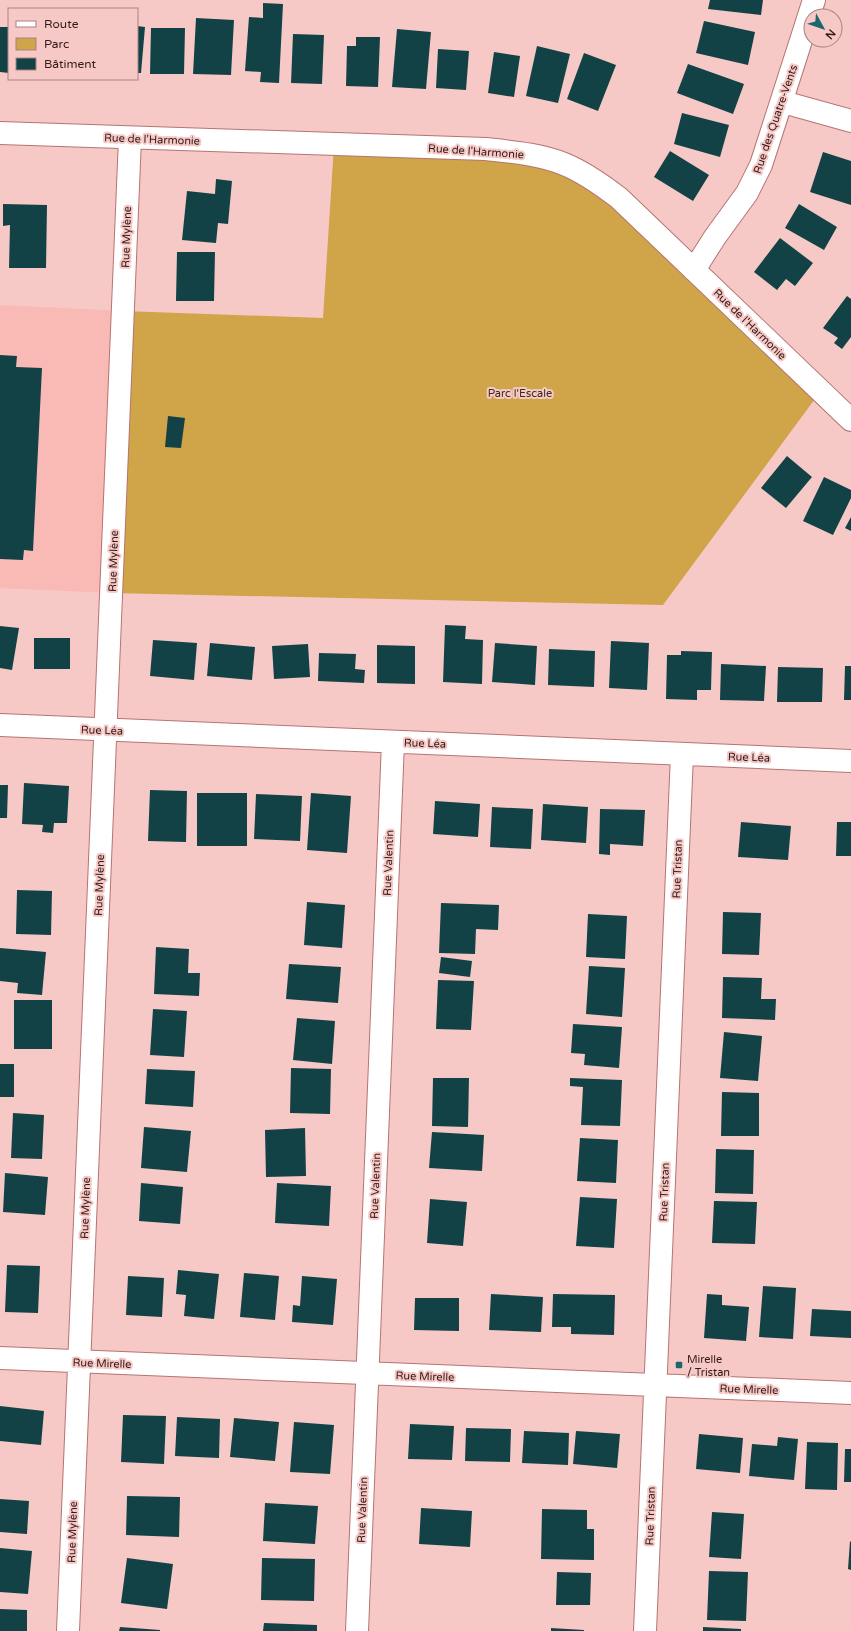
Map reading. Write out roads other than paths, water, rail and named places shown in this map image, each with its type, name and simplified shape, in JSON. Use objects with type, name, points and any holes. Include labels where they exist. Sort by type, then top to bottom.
[{"type":"street","name":"Rue des Quatre-Vents","points":[[694,270],[715,237],[747,193],[761,165],[814,0]]},
{"type":"street","points":[[782,102],[851,121]]},
{"type":"street","name":"Rue de l'Harmonie","points":[[0,133],[486,149],[527,153],[564,164],[594,179],[619,198],[851,420]]},
{"type":"street","name":"Rue Mylène","points":[[68,1631],[130,138]]},
{"type":"street","name":"Rue Léa","points":[[0,725],[851,761]]},
{"type":"street","name":"Rue Valentin","points":[[357,1631],[393,742]]},
{"type":"street","name":"Rue Tristan","points":[[645,1631],[682,754]]},
{"type":"street","name":"Rue Mirelle","points":[[0,1358],[851,1394]]},
{"type":"place","name":"Mirelle / Tristan","points":[[679,1365]]},
{"type":"park label","name":"Parc l'Escale","points":[[520,393]]}]
